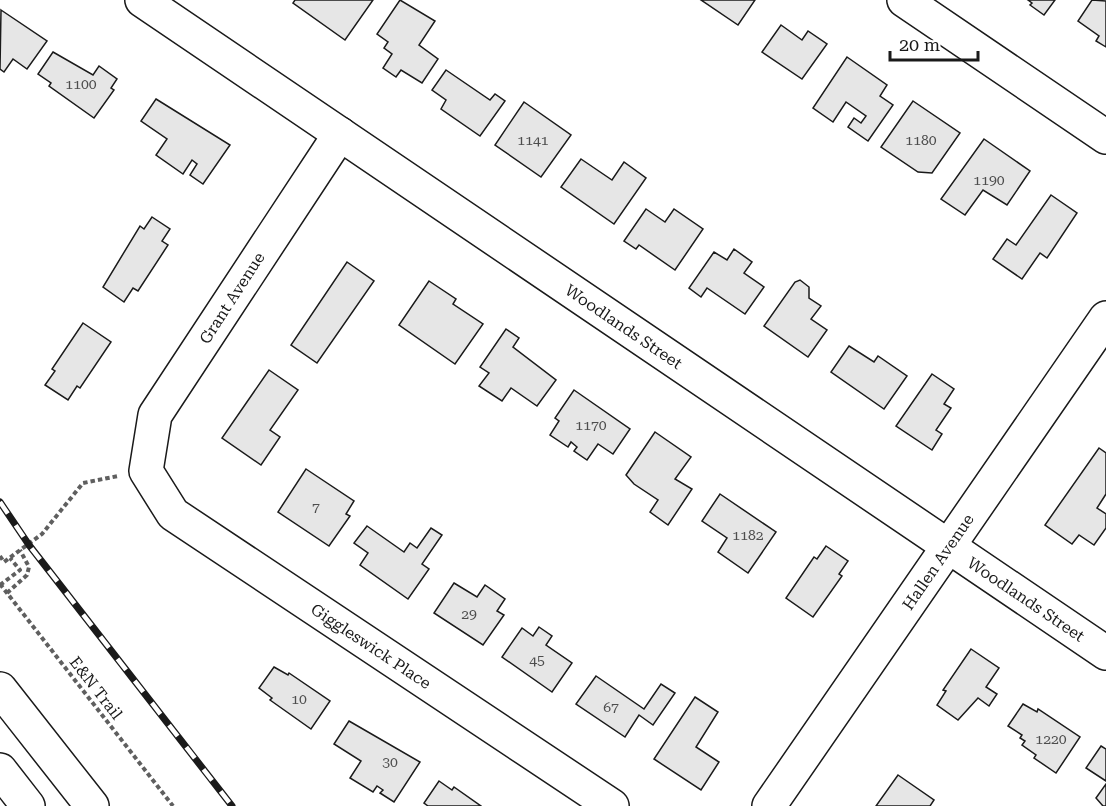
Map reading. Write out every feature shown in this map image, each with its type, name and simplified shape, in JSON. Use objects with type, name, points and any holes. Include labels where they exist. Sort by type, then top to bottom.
[{"type":"street","name":"Woodlands Street","points":[[142,0],[1106,654]]},
{"type":"street","points":[[904,0],[1106,137]]},
{"type":"street","name":"Grant Avenue","points":[[146,471],[155,415],[340,134]]},
{"type":"street","name":"Hallen Avenue","points":[[768,806],[1106,318]]},
{"type":"street","name":"Giggleswick Place","points":[[146,471],[173,514],[612,806]]},
{"type":"street","points":[[0,689],[92,806]]},
{"type":"street","points":[[0,770],[27,806]]},
{"type":"path","points":[[0,555],[4,562],[56,520],[83,483],[146,471]]},
{"type":"path","points":[[6,593],[27,575],[29,567],[20,550]]},
{"type":"path","points":[[0,585],[20,570],[10,558]]},
{"type":"path","name":"E&N Trail","points":[[0,585],[173,806]]},
{"type":"building","points":[[295,0],[373,0],[345,40],[293,3]]},
{"type":"building","points":[[400,0],[435,21],[419,45],[438,59],[422,83],[401,70],[396,77],[383,68],[392,54],[384,48],[388,42],[377,34]]},
{"type":"building","points":[[701,0],[755,0],[738,25]]},
{"type":"building","points":[[1028,0],[1055,0],[1044,15],[1030,5],[1032,3]]},
{"type":"building","points":[[1092,0],[1106,1],[1106,47],[1096,41],[1099,36],[1078,21]]},
{"type":"building","points":[[1,10],[47,41],[27,69],[13,59],[4,72],[0,69]]},
{"type":"building","points":[[781,25],[802,40],[808,31],[827,44],[802,79],[762,52]]},
{"type":"building","points":[[53,52],[93,75],[99,66],[117,79],[111,88],[114,90],[94,118],[49,86],[51,83],[38,74]]},
{"type":"building","points":[[847,57],[887,85],[880,96],[893,105],[868,141],[848,127],[854,118],[861,123],[866,116],[846,102],[833,122],[813,108]]},
{"type":"building","points":[[446,70],[490,100],[495,94],[505,101],[480,136],[441,109],[446,100],[432,90]]},
{"type":"building","points":[[156,99],[230,145],[203,184],[190,175],[197,164],[192,160],[183,174],[156,155],[167,139],[141,121]]},
{"type":"building","points":[[913,101],[960,133],[932,173],[918,172],[881,147]]},
{"type":"building","points":[[524,102],[571,135],[541,177],[495,145]]},
{"type":"building","points":[[984,139],[1030,171],[1007,205],[983,190],[965,215],[941,199]]},
{"type":"building","points":[[581,159],[612,180],[624,162],[646,178],[614,224],[561,187]]},
{"type":"building","points":[[1051,195],[1077,213],[1047,258],[1040,253],[1022,279],[993,259],[1007,239],[1016,245]]},
{"type":"building","points":[[646,209],[665,222],[674,209],[703,229],[675,270],[639,245],[636,249],[624,241]]},
{"type":"building","points":[[152,217],[170,229],[162,241],[168,245],[138,291],[133,288],[124,302],[103,287],[140,226],[144,229]]},
{"type":"building","points":[[734,249],[752,262],[744,273],[764,287],[745,314],[707,288],[701,297],[689,288],[714,252],[727,260]]},
{"type":"building","points":[[347,262],[374,281],[317,363],[291,345]]},
{"type":"building","points":[[800,280],[809,287],[809,298],[821,306],[811,319],[827,330],[808,357],[764,326],[795,282]]},
{"type":"building","points":[[429,281],[456,299],[453,304],[483,324],[455,364],[399,325]]},
{"type":"building","points":[[83,323],[111,342],[80,388],[77,386],[68,400],[45,385],[55,371],[52,369]]},
{"type":"building","points":[[506,329],[519,338],[513,347],[556,380],[537,406],[511,388],[502,401],[479,386],[489,373],[480,367]]},
{"type":"building","points":[[849,346],[874,362],[878,356],[907,376],[884,409],[831,372]]},
{"type":"building","points":[[269,370],[298,390],[270,430],[280,437],[261,465],[222,438]]},
{"type":"building","points":[[932,374],[954,389],[944,404],[951,408],[936,430],[942,434],[932,450],[896,426]]},
{"type":"building","points":[[574,390],[630,429],[613,454],[598,444],[587,460],[574,451],[577,447],[571,442],[568,447],[550,435],[559,421],[555,418]]},
{"type":"building","points":[[655,432],[691,457],[675,479],[692,489],[668,525],[650,512],[658,500],[634,484],[626,475]]},
{"type":"building","points":[[1099,448],[1106,453],[1106,494],[1097,508],[1106,514],[1106,528],[1094,545],[1079,535],[1072,544],[1045,525]]},
{"type":"building","points":[[306,469],[354,501],[346,514],[350,516],[329,546],[278,512]]},
{"type":"building","points":[[720,494],[776,532],[748,573],[718,552],[727,538],[702,521]]},
{"type":"building","points":[[367,526],[404,552],[410,543],[417,548],[431,528],[442,535],[422,564],[429,569],[408,599],[360,565],[368,553],[354,543]]},
{"type":"building","points":[[826,546],[848,561],[839,574],[842,576],[813,617],[786,598],[814,557],[817,559]]},
{"type":"building","points":[[454,583],[477,597],[485,585],[505,599],[497,611],[504,615],[483,645],[434,613]]},
{"type":"building","points":[[539,627],[552,636],[546,645],[572,663],[552,692],[502,657],[522,628],[533,636]]},
{"type":"building","points":[[971,649],[999,668],[986,687],[997,694],[989,706],[978,698],[958,720],[937,705],[946,691],[943,690]]},
{"type":"building","points":[[274,667],[288,675],[289,673],[330,701],[311,729],[270,700],[272,698],[259,688]]},
{"type":"building","points":[[596,676],[644,709],[661,684],[675,693],[653,725],[639,715],[625,737],[576,704]]},
{"type":"building","points":[[695,697],[718,712],[696,747],[719,762],[701,790],[654,759]]},
{"type":"building","points":[[1023,704],[1037,712],[1038,709],[1080,737],[1056,773],[1034,758],[1036,755],[1022,745],[1025,741],[1020,738],[1022,735],[1008,726]]},
{"type":"building","points":[[349,721],[420,762],[394,802],[380,793],[383,790],[377,786],[373,792],[350,778],[361,761],[334,744]]},
{"type":"building","points":[[1101,746],[1106,749],[1106,781],[1086,768]]},
{"type":"building","points":[[898,775],[934,800],[930,806],[876,806]]},
{"type":"building","points":[[439,781],[452,790],[454,787],[481,806],[428,806],[424,803]]},
{"type":"building","points":[[1106,784],[1106,806],[1103,806],[1096,798]]},
{"type":"railway","points":[[0,502],[29,545],[232,806]]}]
